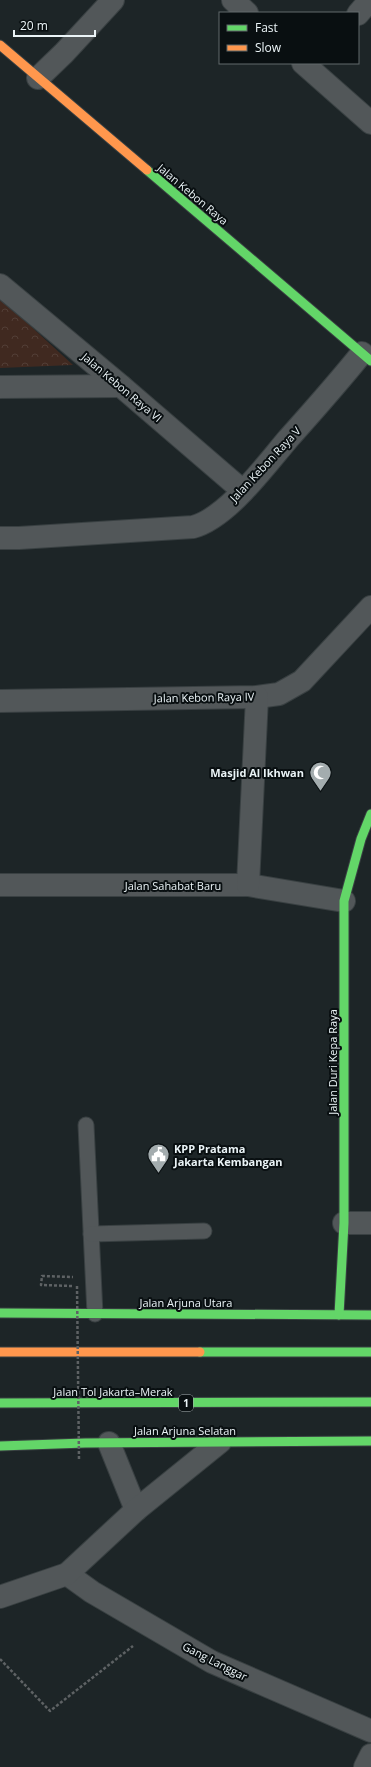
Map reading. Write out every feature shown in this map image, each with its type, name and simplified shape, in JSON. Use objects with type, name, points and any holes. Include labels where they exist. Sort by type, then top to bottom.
[{"type":"main road","name":"Jalan Kebon Raya","points":[[0,45],[366,357]]},
{"type":"main road","name":"Jalan Duri Kepa Raya","points":[[339,1315],[344,1223],[337,900],[371,814]]},
{"type":"main road","name":"Jalan Arjuna Utara","points":[[0,1313],[371,1315]]},
{"type":"main road","points":[[0,1352],[371,1352]]},
{"type":"main road","name":"Jalan Tol Jakarta–Merak","points":[[0,1403],[371,1402]]},
{"type":"main road","name":"Jalan Arjuna Selatan","points":[[0,1446],[109,1443],[371,1441]]},
{"type":"street","points":[[38,78],[64,53],[113,0]]},
{"type":"street","points":[[233,0],[246,12]]},
{"type":"street","points":[[359,13],[370,0]]},
{"type":"street","points":[[309,65],[371,123]]},
{"type":"street","name":"Jalan Kebon Raya VI","points":[[0,285],[121,386],[243,491]]},
{"type":"street","name":"Jalan Kebon Raya V","points":[[0,538],[193,526],[210,520],[243,491],[343,377],[366,357]]},
{"type":"street","points":[[0,387],[121,386]]},
{"type":"street","name":"Jalan Kebon Raya IV","points":[[0,701],[257,697],[278,694],[302,681],[371,607]]},
{"type":"street","points":[[248,886],[257,697]]},
{"type":"street","name":"Jalan Sahabat Baru","points":[[0,885],[248,886],[337,900]]},
{"type":"street","points":[[344,1223],[371,1223]]},
{"type":"street","points":[[0,1597],[68,1574],[133,1501],[220,1442]]},
{"type":"street","points":[[109,1443],[133,1501]]},
{"type":"street","name":"Gang Langgar","points":[[68,1574],[92,1592],[212,1662],[371,1731]]},
{"type":"street","points":[[365,1767],[371,1755]]},
{"type":"lane","points":[[86,1125],[95,1314]]},
{"type":"lane","points":[[91,1234],[204,1231]]},
{"type":"path","points":[[76,1277],[42,1276],[42,1286],[77,1286],[79,1460]]},
{"type":"path","points":[[0,1659],[50,1711],[155,1629]]},
{"type":"green space","points":[[0,298],[73,365],[0,368]]},
{"type":"traffic: fast","points":[[147,170],[371,361]]},
{"type":"traffic: fast","points":[[339,1315],[344,1223],[344,901],[361,839],[371,814]]},
{"type":"traffic: fast","points":[[0,1313],[371,1315]]},
{"type":"traffic: fast","points":[[200,1352],[371,1352]]},
{"type":"traffic: fast","points":[[0,1403],[371,1402]]},
{"type":"traffic: fast","points":[[0,1446],[85,1443],[371,1441]]},
{"type":"traffic: slow","points":[[0,45],[147,170]]},
{"type":"traffic: slow","points":[[0,1352],[200,1352]]},
{"type":"place","name":"Masjid Al Ikhwan","points":[[320,792]]},
{"type":"place","name":"KPP Pratama Jakarta Kembangan","points":[[159,1174]]}]
